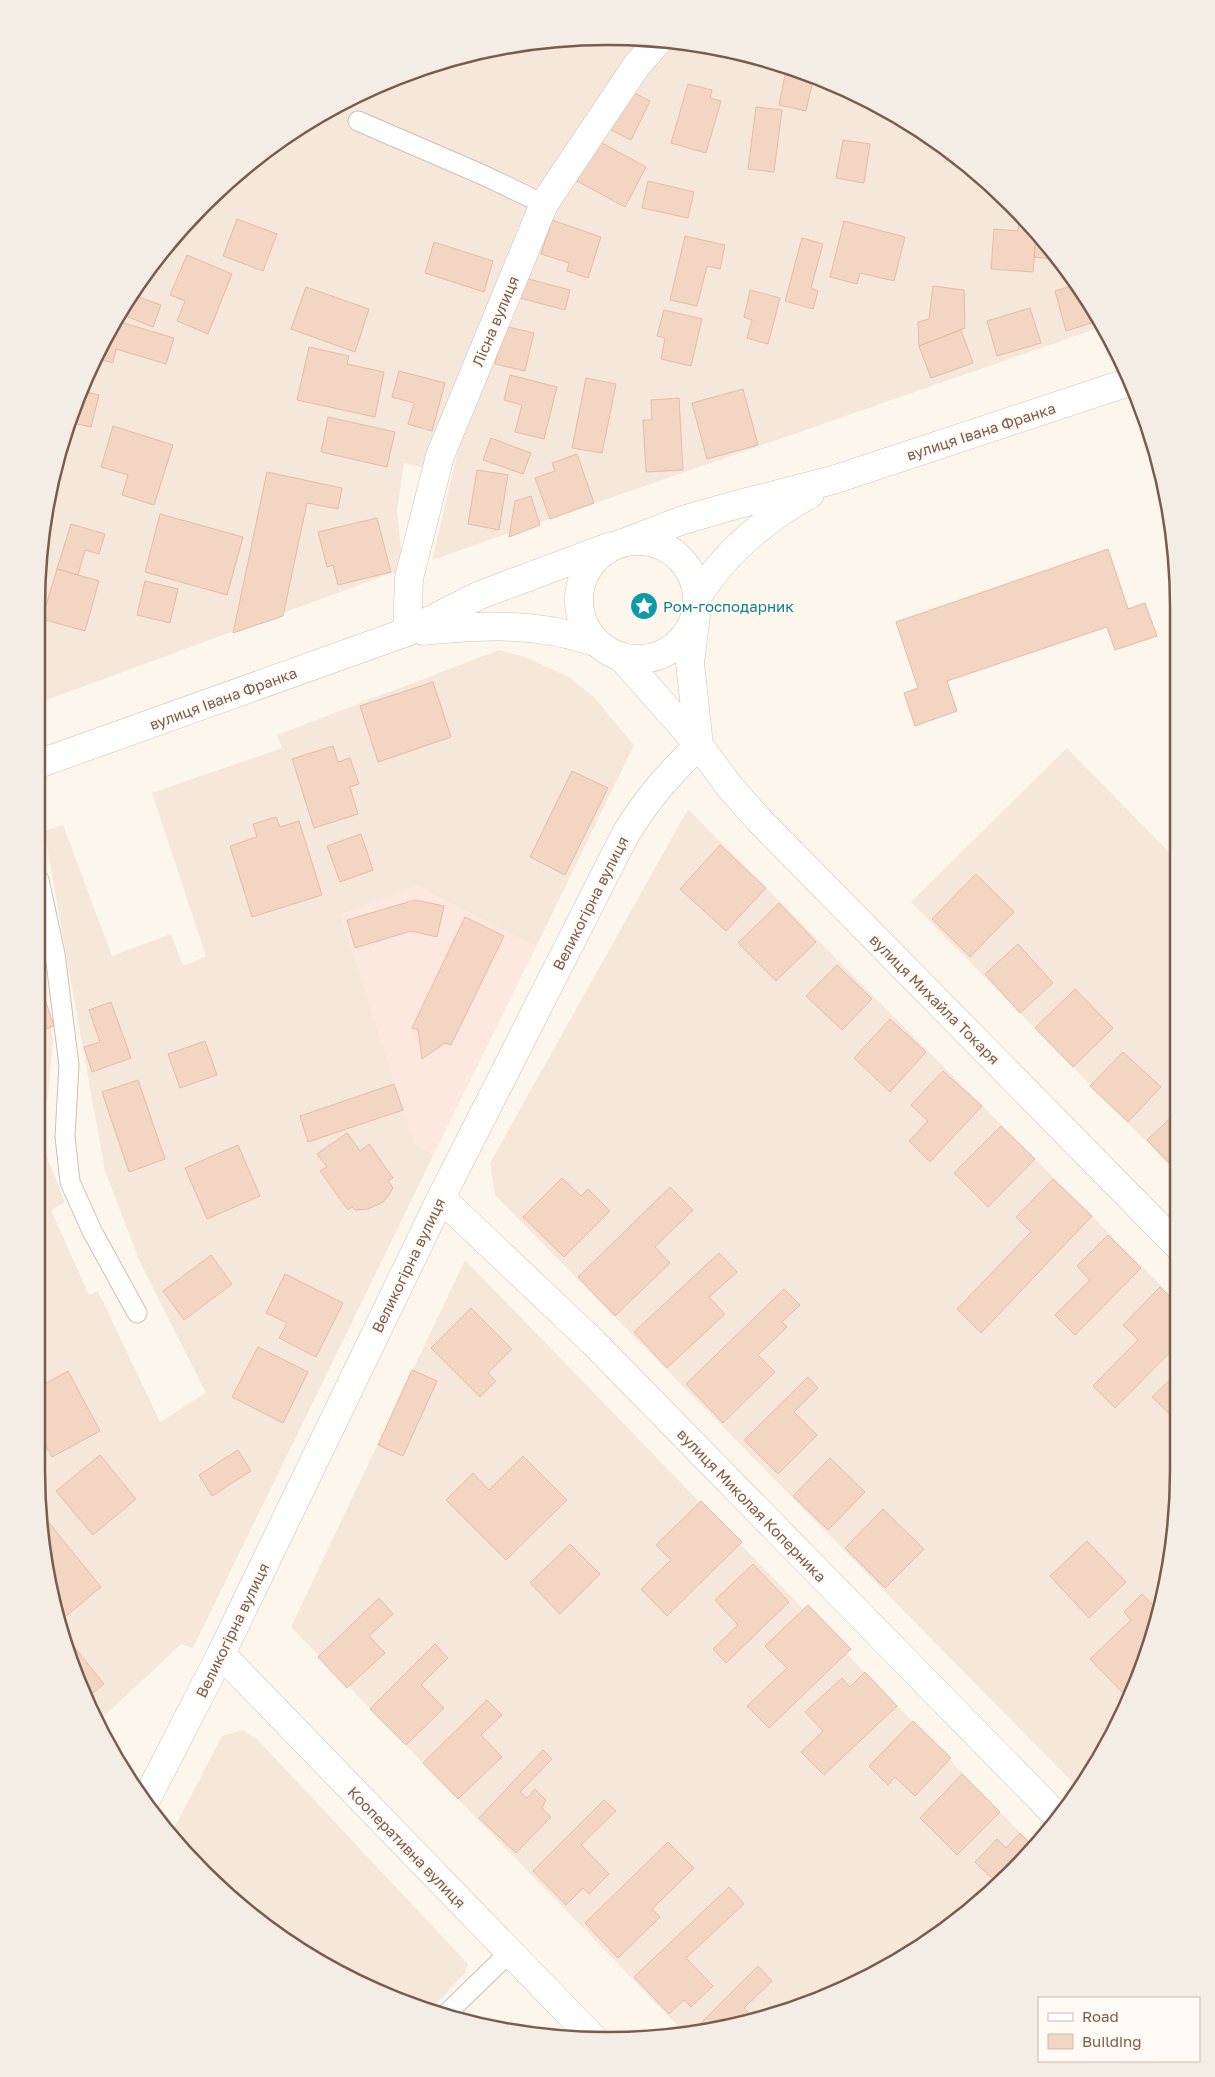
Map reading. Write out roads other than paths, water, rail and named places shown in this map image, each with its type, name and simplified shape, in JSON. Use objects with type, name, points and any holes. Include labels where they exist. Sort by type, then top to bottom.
[{"type":"street","name":"Лісна вулиця","points":[[407,632],[409,578],[440,456],[544,204],[632,73],[653,47]]},
{"type":"street","name":"вулиця Івана Франка","points":[[45,761],[407,632],[480,595],[683,520],[748,501],[833,480],[1123,384]]},
{"type":"street","name":"вулиця Івана Франка","points":[[696,606],[712,573],[740,544],[785,508],[833,480]]},
{"type":"street","points":[[644,541],[661,545],[675,554],[687,566],[694,581],[696,606],[688,632],[676,646],[659,655],[641,659],[622,658],[608,652],[595,642],[584,627],[579,609],[579,590],[585,572],[596,557],[619,543],[644,541]]},
{"type":"street","name":"вулиця Михайла Токаря","points":[[696,606],[690,663],[699,745]]},
{"type":"street","name":"вулиця Івана Франка","points":[[407,632],[481,625],[510,626],[566,632],[595,642]]},
{"type":"street","name":"вулиця Михайла Токаря","points":[[622,658],[699,745],[729,786],[758,819],[1170,1238]]},
{"type":"street","name":"Великогірна вулиця","points":[[149,1795],[221,1654],[441,1198],[624,837],[643,804],[671,772],[699,745]]},
{"type":"street","name":"вулиця Миколая Коперника","points":[[441,1198],[600,1349],[1053,1813]]},
{"type":"street","name":"Кооперативна вулиця","points":[[221,1654],[587,2031]]},
{"type":"lane","points":[[358,121],[483,175],[544,204]]},
{"type":"lane","points":[[45,908],[55,954],[69,1065],[65,1136],[70,1182],[92,1231],[137,1312]]},
{"type":"lane","points":[[451,2009],[510,1952]]},
{"type":"place","name":"Ром-господарник","points":[[644,606]]}]
